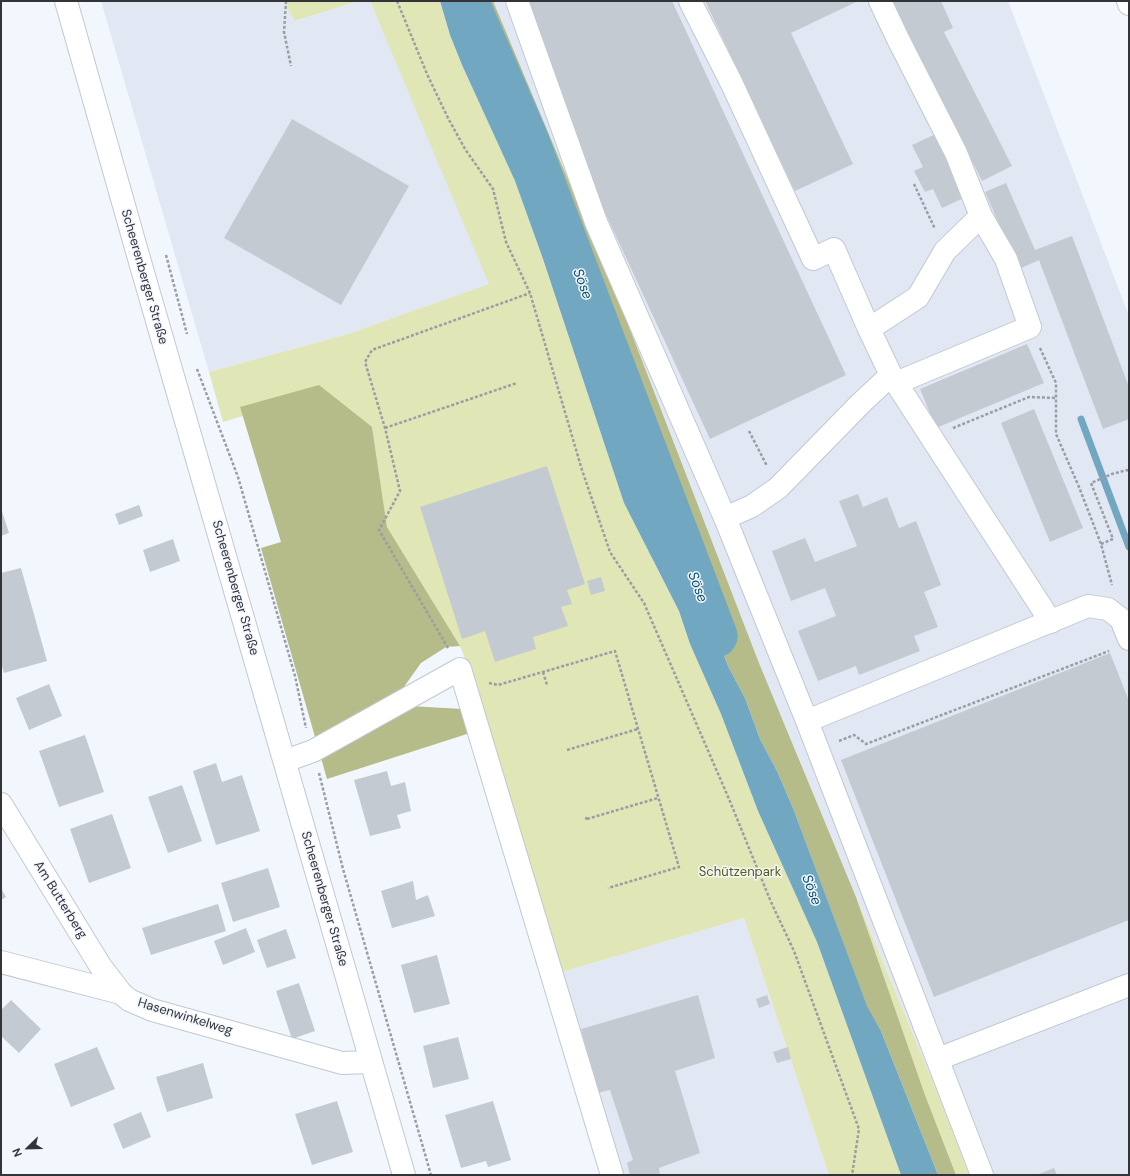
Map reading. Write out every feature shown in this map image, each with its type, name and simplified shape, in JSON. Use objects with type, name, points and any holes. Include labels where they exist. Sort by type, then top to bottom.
[{"type":"main road","name":"Scheerenberger Straße","points":[[66,1],[404,1175]]},
{"type":"main road","points":[[517,1],[596,222],[725,518],[818,749],[982,1175]]},
{"type":"main road","points":[[690,1],[732,84],[813,259],[834,249],[869,329],[894,379],[1051,622]]},
{"type":"main road","points":[[725,518],[752,506],[778,488],[861,403],[894,379],[1030,327],[1006,259],[981,216],[956,152],[880,1]]},
{"type":"main road","points":[[869,329],[918,297],[945,251],[981,216]]},
{"type":"main road","points":[[807,721],[1088,606],[1108,609],[1121,619],[1122,644]]},
{"type":"main road","points":[[285,761],[313,751],[460,668],[612,1175]]},
{"type":"main road","name":"Am Butterberg","points":[[1,804],[101,967],[121,994]]},
{"type":"main road","name":"Hasenwinkelweg","points":[[1,962],[121,994],[129,1000],[152,1010],[342,1063],[371,1062]]},
{"type":"main road","points":[[938,1059],[1129,985]]},
{"type":"path","points":[[286,1],[284,32],[291,66]]},
{"type":"path","points":[[397,1],[427,74],[448,118],[465,149],[493,189],[506,242],[530,293],[582,470],[610,552],[644,603],[729,799],[771,902],[794,951],[859,1129],[852,1175]]},
{"type":"path","points":[[914,184],[945,251]]},
{"type":"path","points":[[166,255],[189,339]]},
{"type":"path","points":[[460,668],[379,530],[400,492],[385,428],[365,362],[372,350],[530,293]]},
{"type":"path","points":[[1030,327],[1056,383],[1056,434],[1079,487],[1101,544],[1121,619]]},
{"type":"path","points":[[195,362],[238,477],[295,676],[306,729],[343,869],[431,1175]]},
{"type":"path","points":[[385,428],[517,383]]},
{"type":"path","points":[[931,437],[1029,397],[1056,398]]},
{"type":"path","points":[[749,430],[778,488]]},
{"type":"path","points":[[1101,544],[1113,539],[1091,483],[1112,474],[1127,470],[1129,471]]},
{"type":"path","points":[[818,749],[854,735],[866,744],[1122,644]]},
{"type":"path","points":[[487,681],[498,685],[615,651],[679,867],[607,888]]},
{"type":"path","points":[[544,672],[547,685]]},
{"type":"path","points":[[567,750],[638,729]]},
{"type":"path","points":[[587,819],[658,798]]},
{"type":"shaded area","points":[[101,1],[283,1],[296,21],[359,1],[370,1],[490,284],[348,334],[209,372]]},
{"type":"shaded area","points":[[493,1],[1008,1],[1129,316],[1129,1175],[969,1175],[937,1092],[759,663],[619,301]]},
{"type":"shaded area","points":[[744,918],[829,1175],[618,1175],[559,973]]},
{"type":"green space","points":[[283,1],[359,1],[295,21]]},
{"type":"green space","name":"Schützenpark","points":[[370,1],[440,1],[450,35],[462,65],[515,181],[543,259],[624,503],[679,611],[690,644],[721,714],[758,811],[817,942],[901,1175],[829,1175],[744,918],[559,973],[470,671],[460,646],[387,527],[372,427],[240,407],[243,416],[223,422],[209,372],[348,334],[489,284]]},
{"type":"green space","points":[[468,1],[493,1],[619,301],[759,663],[856,897],[925,1095],[956,1175],[938,1175],[881,1031],[867,1007],[793,808],[777,771],[760,739],[745,698],[728,666],[623,395],[607,346],[521,126]]},
{"type":"green space","points":[[319,385],[372,427],[387,527],[460,646],[446,647],[421,663],[401,691],[409,706],[463,709],[470,733],[327,779],[261,548],[281,542],[240,407]]},
{"type":"green space","points":[[856,897],[937,1092],[969,1175],[956,1175],[925,1095]]},
{"type":"water","points":[[440,1],[468,1],[489,50],[521,126],[607,346],[623,395],[728,666],[745,698],[760,739],[777,771],[793,808],[867,1006],[881,1031],[938,1175],[901,1175],[817,942],[758,811],[721,714],[690,644],[679,611],[624,503],[543,259],[515,181],[462,65],[450,35]]},
{"type":"building","points":[[527,1],[672,1],[846,375],[710,439],[603,208]]},
{"type":"building","points":[[705,1],[858,1],[791,33],[853,164],[795,191]]},
{"type":"building","points":[[892,1],[941,1],[953,28],[944,32],[1012,166],[982,181]]},
{"type":"building","points":[[292,119],[409,186],[341,305],[224,238]]},
{"type":"building","points":[[938,133],[968,196],[942,208],[933,189],[925,192],[914,171],[923,167],[912,145]]},
{"type":"building","points":[[1006,183],[1035,250],[1072,236],[1129,387],[1129,419],[1103,429],[1039,260],[1019,269],[985,192]]},
{"type":"building","points":[[1027,344],[1044,383],[936,428],[920,389]]},
{"type":"building","points":[[1034,409],[1083,528],[1050,542],[1001,423]]},
{"type":"building","points":[[547,466],[585,584],[567,590],[572,604],[561,607],[568,626],[533,637],[536,649],[495,662],[485,631],[462,639],[420,507]]},
{"type":"building","points":[[858,494],[863,507],[887,497],[899,528],[916,521],[941,585],[924,592],[938,627],[914,636],[920,651],[859,675],[856,666],[818,681],[798,631],[836,616],[825,588],[791,601],[772,551],[805,538],[815,562],[857,546],[839,501]]},
{"type":"building","points":[[139,505],[143,516],[119,525],[115,514]]},
{"type":"building","points":[[1,508],[9,533],[1,536]]},
{"type":"building","points":[[173,539],[180,561],[150,572],[143,550]]},
{"type":"building","points":[[21,568],[47,661],[4,673],[1,663],[1,573]]},
{"type":"building","points":[[601,577],[605,591],[591,595],[587,581]]},
{"type":"building","points":[[1110,653],[1129,701],[1129,920],[934,997],[841,760]]},
{"type":"building","points":[[49,684],[62,716],[29,730],[16,698]]},
{"type":"building","points":[[85,735],[104,792],[59,807],[39,751]]},
{"type":"building","points":[[216,763],[222,782],[242,775],[260,831],[216,845],[193,771]]},
{"type":"building","points":[[387,771],[391,786],[405,782],[411,811],[397,815],[401,828],[370,836],[354,780]]},
{"type":"building","points":[[182,785],[202,841],[168,853],[148,797]]},
{"type":"building","points":[[112,814],[131,868],[89,883],[70,829]]},
{"type":"building","points":[[268,868],[280,907],[233,922],[221,883]]},
{"type":"building","points":[[413,881],[416,900],[428,895],[435,916],[392,928],[381,891]]},
{"type":"building","points":[[1,888],[6,897],[1,900]]},
{"type":"building","points":[[218,904],[226,931],[151,955],[142,928]]},
{"type":"building","points":[[246,928],[255,952],[223,965],[214,941]]},
{"type":"building","points":[[286,929],[296,958],[267,968],[257,940]]},
{"type":"building","points":[[437,955],[450,1004],[414,1013],[401,965]]},
{"type":"building","points":[[299,983],[315,1031],[292,1039],[276,991]]},
{"type":"building","points":[[698,995],[715,1058],[675,1071],[700,1153],[659,1168],[660,1175],[630,1175],[627,1163],[633,1160],[610,1090],[597,1093],[581,1029]]},
{"type":"building","points":[[767,995],[770,1004],[759,1008],[756,999]]},
{"type":"building","points":[[11,1000],[41,1029],[19,1053],[1,1036],[1,1010]]},
{"type":"building","points":[[458,1037],[469,1079],[433,1088],[423,1046]]},
{"type":"building","points":[[97,1047],[115,1089],[71,1107],[54,1064]]},
{"type":"building","points":[[788,1047],[791,1059],[777,1063],[773,1052]]},
{"type":"building","points":[[203,1063],[213,1098],[167,1112],[156,1077]]},
{"type":"building","points":[[337,1101],[353,1152],[312,1165],[295,1114]]},
{"type":"building","points":[[493,1101],[511,1160],[488,1167],[486,1161],[461,1168],[445,1115]]},
{"type":"building","points":[[141,1112],[151,1137],[123,1149],[113,1124]]},
{"type":"building","points":[[1054,1168],[1057,1175],[1036,1175]]},
{"type":"waterway","name":"Söse","points":[[467,1],[527,139],[716,636]]},
{"type":"waterway","points":[[1081,419],[1129,547]]}]
